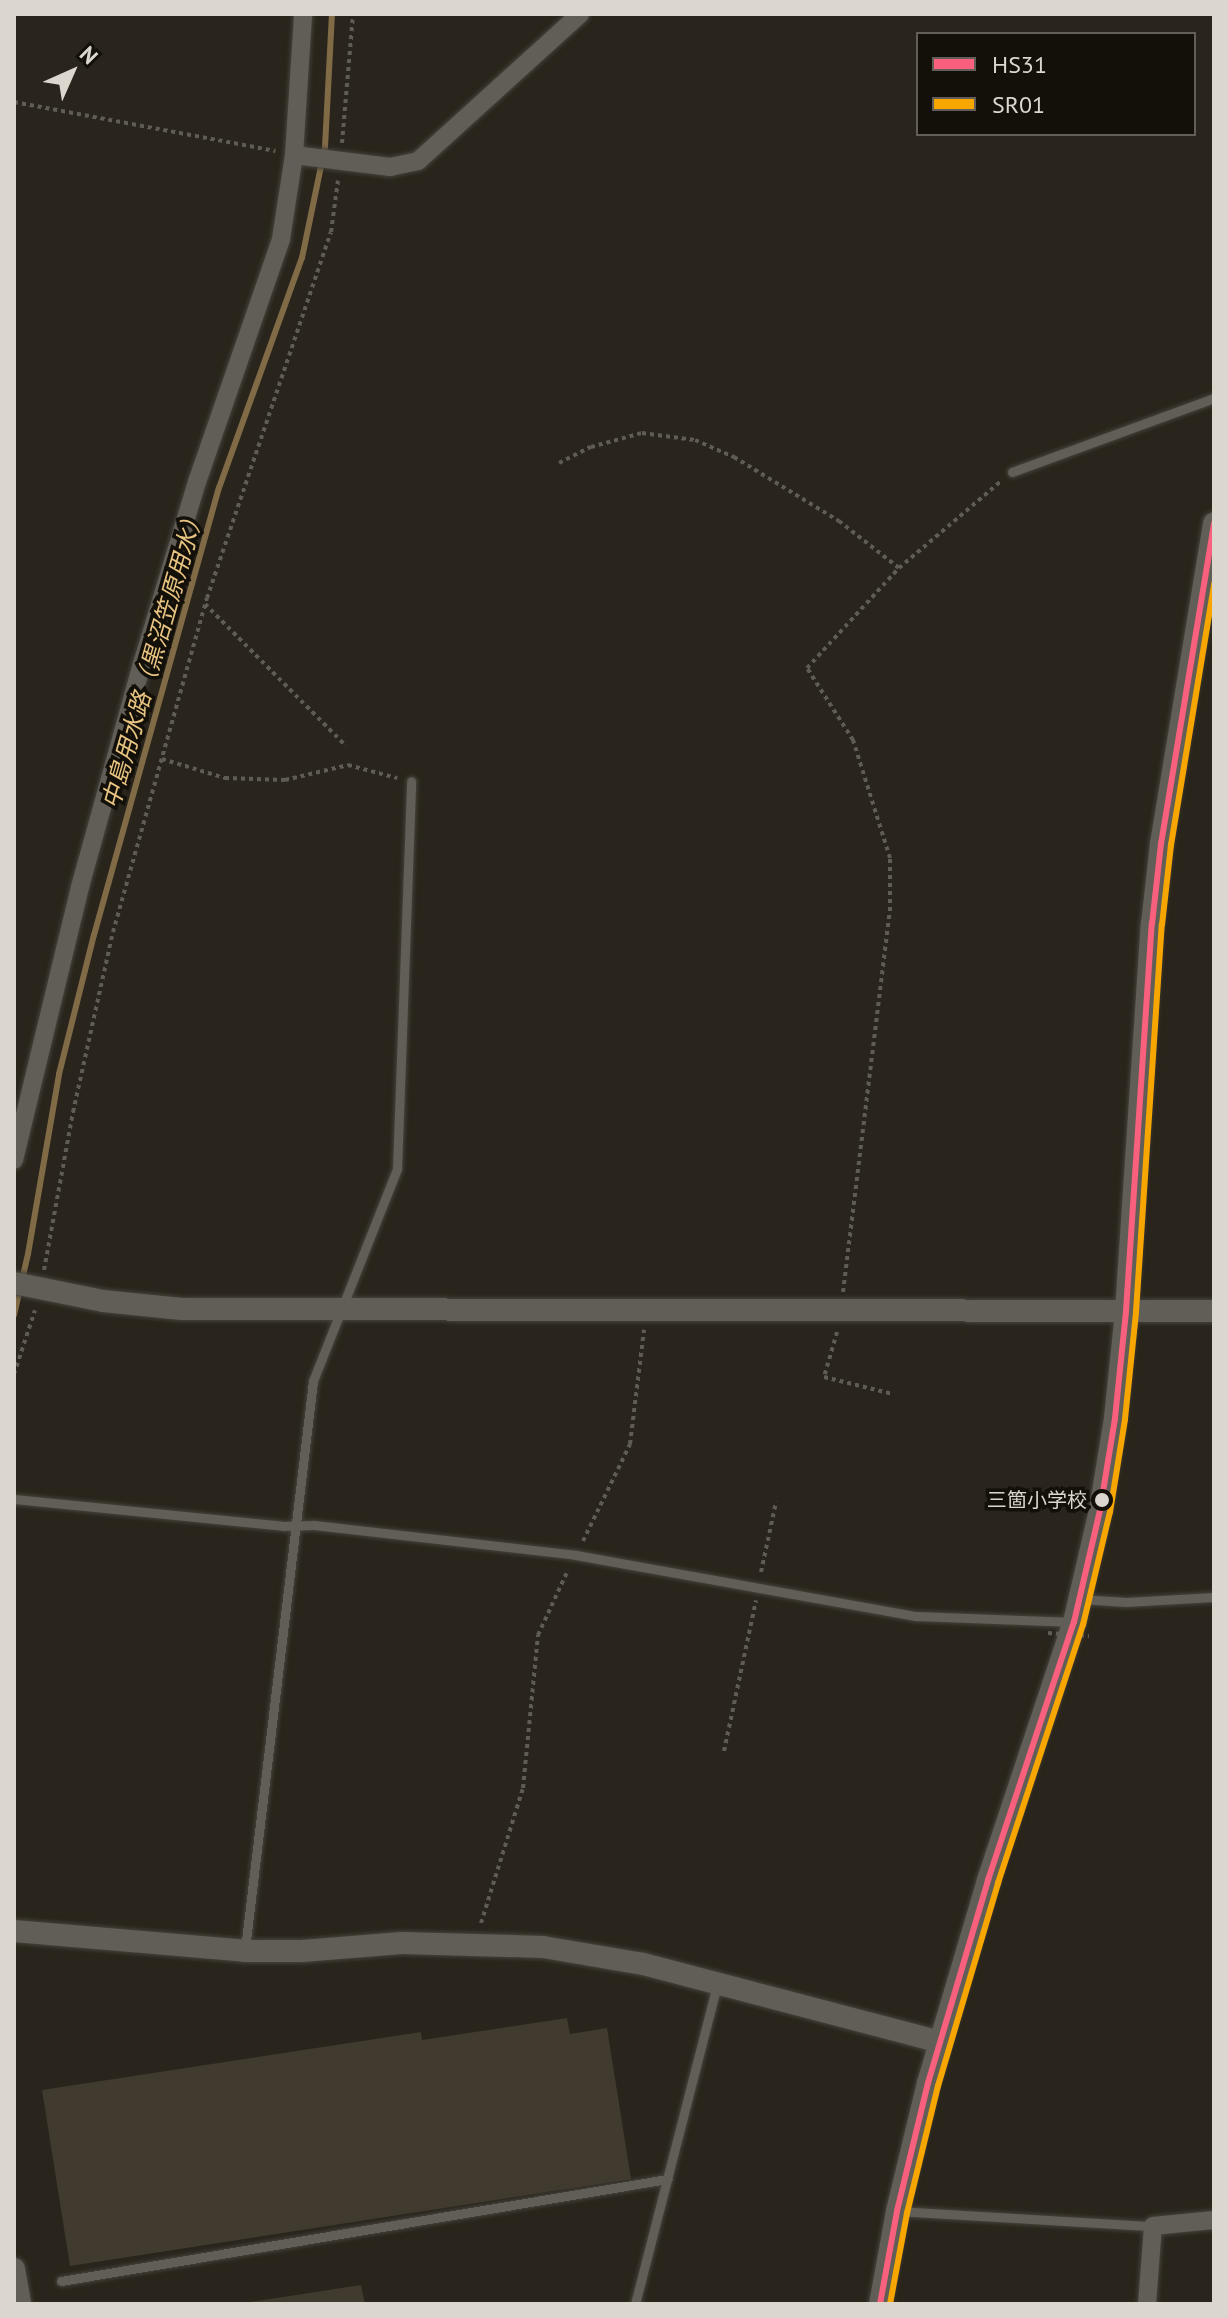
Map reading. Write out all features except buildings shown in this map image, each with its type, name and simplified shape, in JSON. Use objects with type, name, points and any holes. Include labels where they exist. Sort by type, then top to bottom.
[{"type":"street","points":[[14,1160],[80,887],[159,603],[197,482],[273,269],[302,156],[303,14]]},
{"type":"street","points":[[302,156],[390,167],[418,161],[580,14]]},
{"type":"street","points":[[880,2304],[897,2211],[940,2042],[988,1880],[1083,1624],[1080,1599],[1110,1456],[1126,1311],[1152,924],[1178,725],[1214,523]]},
{"type":"street","points":[[32,1288],[103,1301],[182,1309],[417,1307],[842,1312],[1214,1311]]},
{"type":"street","points":[[14,1931],[245,1951],[475,1943],[543,1947],[608,1957],[940,2042]]},
{"type":"street","points":[[1147,2304],[1153,2226],[1214,2220]]},
{"type":"street","points":[[14,2269],[20,2304]]},
{"type":"lane","points":[[1012,472],[1214,398]]},
{"type":"lane","points":[[245,1951],[313,1381],[397,1169],[411,781]]},
{"type":"lane","points":[[14,1499],[576,1555],[916,1616],[1083,1624]]},
{"type":"lane","points":[[1080,1599],[1126,1602],[1214,1597]]},
{"type":"lane","points":[[635,2304],[717,1984]]},
{"type":"lane","points":[[61,2281],[667,2179]]},
{"type":"lane","points":[[897,2211],[1153,2226]]},
{"type":"path","points":[[14,1374],[113,932],[205,604],[331,232],[341,163],[353,14]]},
{"type":"path","points":[[14,102],[302,156]]},
{"type":"path","points":[[559,463],[591,447],[642,433],[695,440],[734,457],[839,521],[899,568]]},
{"type":"path","points":[[893,1394],[824,1377],[842,1312],[890,911],[890,858],[853,740],[807,668],[899,568],[1012,472]]},
{"type":"path","points":[[205,604],[346,746]]},
{"type":"path","points":[[162,759],[225,778],[285,780],[348,765],[411,781]]},
{"type":"path","points":[[475,1943],[523,1788],[538,1635],[630,1444],[646,1309]]},
{"type":"path","points":[[724,1751],[776,1502]]},
{"type":"path","points":[[1048,1633],[1089,1636],[1083,1624]]},
{"type":"waterway","name":"中島用水路（黒沼笠原用水）","points":[[14,1315],[28,1254],[59,1074],[94,935],[219,488],[302,258],[325,147],[332,14]]},
{"type":"transit line","name":"HS31","points":[[880,2304],[897,2211],[928,2083],[988,1880],[1074,1622],[1100,1510],[1115,1418],[1126,1311],[1152,924],[1161,844],[1214,523]]},
{"type":"transit line","name":"SR01","points":[[890,2304],[907,2213],[938,2086],[998,1883],[1083,1625],[1110,1512],[1125,1419],[1136,1312],[1162,925],[1171,845],[1214,584]]},
{"type":"place","name":"三箇小学校","points":[[1102,1500]]}]
